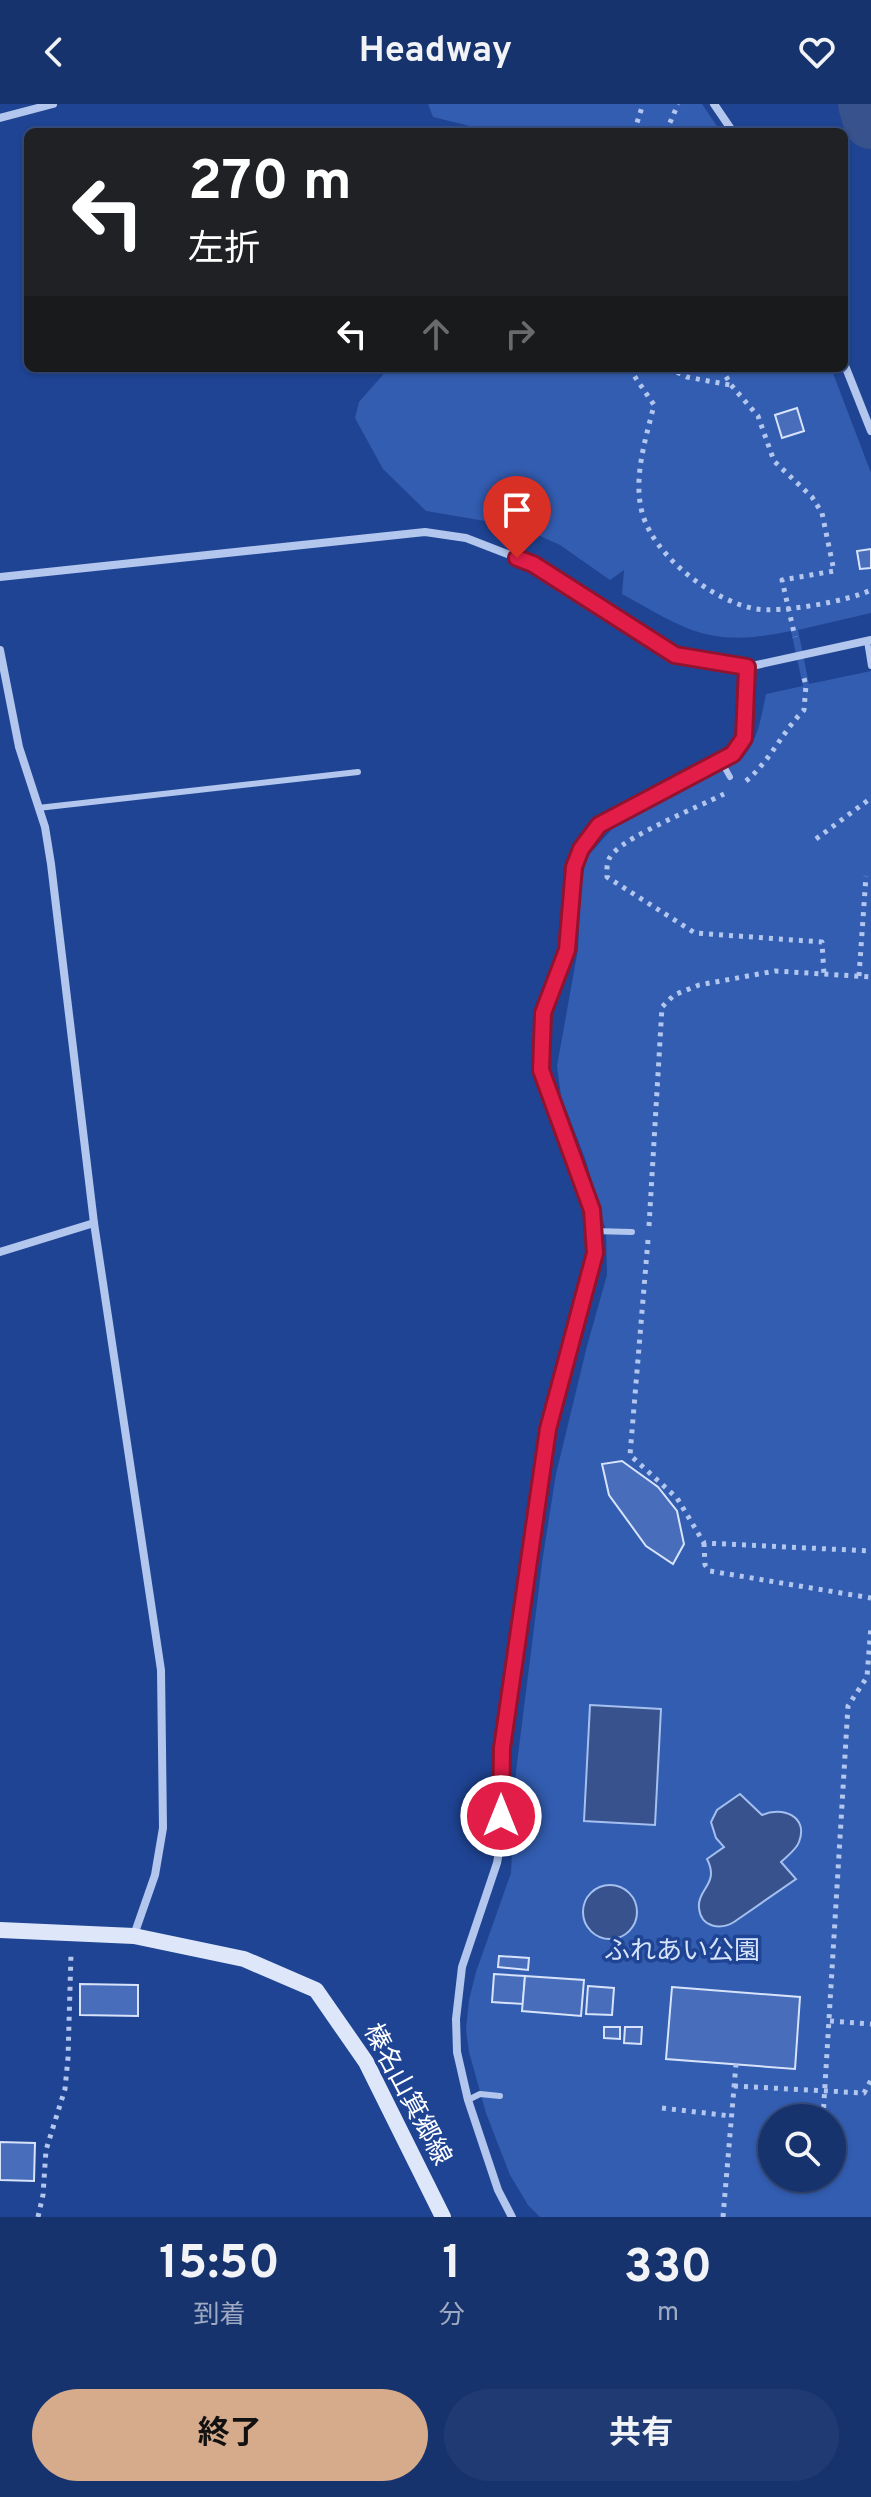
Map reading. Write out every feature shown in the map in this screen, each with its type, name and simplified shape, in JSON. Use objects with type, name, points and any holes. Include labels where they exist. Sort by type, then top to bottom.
[{"type":"main road","name":"榛名山箕郷線","points":[[0,1930],[134,1936],[244,1959],[316,1990],[366,2062],[443,2217]]},
{"type":"street","points":[[0,118],[53,104]]},
{"type":"street","points":[[714,104],[730,128]]},
{"type":"street","points":[[848,372],[871,431]]},
{"type":"street","points":[[0,577],[425,532],[466,538],[533,564],[675,655],[747,667],[869,640]]},
{"type":"street","points":[[0,650],[19,747],[45,827],[51,864],[94,1223],[161,1670],[163,1828],[155,1875],[134,1936]]},
{"type":"street","points":[[512,2217],[498,2190],[468,2100],[457,2052],[456,2019],[462,1967],[497,1863],[502,1835],[502,1748],[548,1429],[595,1253],[592,1210],[541,1070],[543,1013],[567,950],[574,867],[581,849],[599,825],[733,754],[744,738],[747,667]]},
{"type":"street","points":[[0,1252],[94,1223]]},
{"type":"lane","points":[[869,640],[871,666]]},
{"type":"lane","points":[[721,761],[730,777]]},
{"type":"lane","points":[[38,808],[358,772]]},
{"type":"lane","points":[[593,1231],[632,1232]]},
{"type":"lane","points":[[468,2100],[480,2094],[500,2096]]},
{"type":"path","points":[[635,128],[643,104]]},
{"type":"path","points":[[668,128],[678,104]]},
{"type":"path","points":[[632,372],[654,405],[639,482],[641,510],[661,551],[693,579],[725,598],[755,609],[788,610],[871,590]]},
{"type":"path","points":[[676,372],[687,377],[731,385]]},
{"type":"path","points":[[723,372],[758,416],[774,461],[812,497],[822,513],[834,571],[782,580],[796,638]]},
{"type":"path","points":[[738,787],[769,758],[789,724],[804,710],[806,685],[803,675]]},
{"type":"path","points":[[727,793],[631,840],[613,853],[606,863],[607,877],[695,933],[822,942],[824,975]]},
{"type":"path","points":[[816,839],[871,798]]},
{"type":"path","points":[[859,976],[866,876]]},
{"type":"path","points":[[871,977],[775,971],[699,985],[674,995],[662,1007],[649,1232],[630,1455],[677,1498],[704,1543],[705,1565],[710,1571],[871,1598]]},
{"type":"path","points":[[704,1543],[871,1551]]},
{"type":"path","points":[[824,2104],[848,1706],[867,1677],[871,1626]]},
{"type":"path","points":[[38,2217],[46,2150],[65,2089],[72,1933]]},
{"type":"path","points":[[830,2021],[871,2024]]},
{"type":"path","points":[[723,2217],[736,2064]]},
{"type":"path","points":[[734,2086],[864,2093],[871,2080]]},
{"type":"path","points":[[662,2108],[731,2116]]},
{"type":"green space","points":[[428,104],[702,104],[718,128],[478,128],[433,117]]},
{"type":"green space","name":"ふれあい公園","points":[[385,372],[833,372],[871,473],[871,613],[798,630],[809,684],[871,671],[871,2217],[540,2217],[528,2205],[510,2175],[486,2113],[469,2052],[466,2029],[476,1972],[511,1873],[516,1771],[556,1474],[607,1275],[606,1231],[586,1161],[561,1096],[557,1066],[578,949],[581,887],[586,858],[612,829],[740,760],[755,738],[766,694],[803,686],[791,631],[740,638],[720,637],[684,627],[622,594],[624,570],[610,580],[560,545],[520,527],[426,511],[383,469],[355,418],[359,402]]},
{"type":"shaded area","points":[[590,1705],[661,1709],[655,1825],[584,1821]]},
{"type":"shaded area","points":[[740,1794],[762,1815],[785,1813],[797,1820],[801,1833],[799,1842],[781,1862],[796,1879],[734,1922],[712,1926],[703,1920],[699,1908],[711,1875],[707,1859],[724,1847],[716,1838],[711,1822],[717,1810]]},
{"type":"shaded area","points":[[610,1885],[629,1893],[637,1912],[629,1931],[610,1939],[591,1931],[583,1912],[591,1893]]},
{"type":"building","points":[[797,408],[804,431],[782,438],[775,415]]},
{"type":"building","points":[[871,549],[871,568],[860,569],[857,551]]},
{"type":"building","points":[[622,1461],[658,1487],[677,1511],[684,1544],[673,1564],[646,1546],[609,1495],[602,1464]]},
{"type":"building","points":[[499,1956],[529,1958],[528,1970],[498,1967]]},
{"type":"building","points":[[494,1974],[525,1976],[523,2004],[492,2002]]},
{"type":"building","points":[[525,1976],[584,1980],[581,2016],[522,2011]]},
{"type":"building","points":[[80,1984],[138,1985],[138,2016],[80,2015]]},
{"type":"building","points":[[588,1986],[614,1988],[612,2015],[586,2014]]},
{"type":"building","points":[[672,1987],[800,1997],[795,2069],[666,2059]]},
{"type":"building","points":[[604,2027],[620,2027],[620,2039],[604,2038]]},
{"type":"building","points":[[625,2027],[642,2027],[641,2044],[624,2043]]},
{"type":"building","points":[[0,2142],[35,2143],[34,2181],[0,2180]]},
{"type":"waterway","points":[[866,104],[871,121]]},
{"type":"route","points":[[501,1816],[502,1748],[548,1429],[595,1253],[592,1210],[541,1070],[543,1013],[567,950],[574,867],[581,849],[599,825],[733,754],[744,738],[747,720],[747,667],[675,655],[533,564],[517,558]]}]
